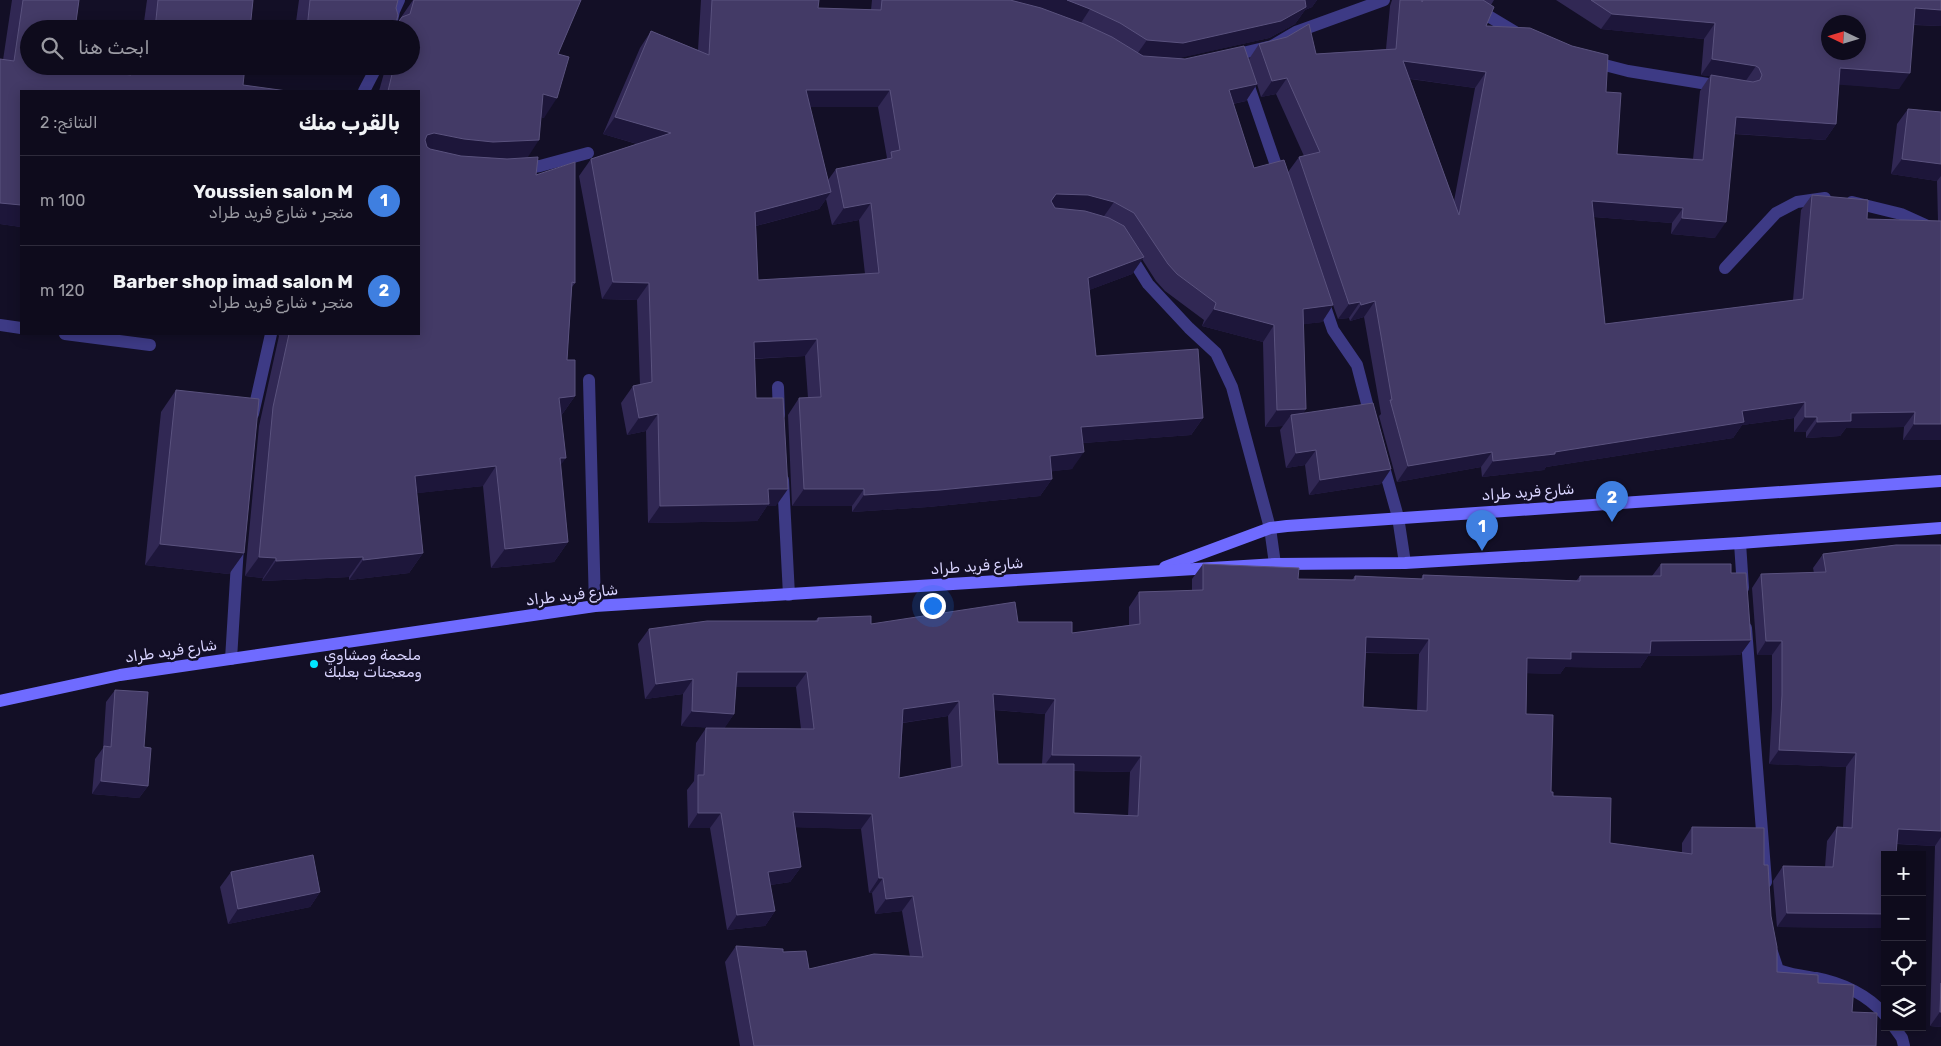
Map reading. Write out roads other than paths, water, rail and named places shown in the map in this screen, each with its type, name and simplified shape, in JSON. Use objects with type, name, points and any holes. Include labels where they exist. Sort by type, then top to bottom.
[{"type":"main road","name":"شارع فريد طراد","points":[[1154,571],[1270,528],[1398,517],[1941,481]]},
{"type":"main road","name":"شارع فريد طراد","points":[[0,701],[120,675],[596,606],[1275,564],[1405,563],[1740,543],[1941,528]]},
{"type":"street","points":[[392,20],[399,0]]},
{"type":"street","points":[[1219,58],[1272,46],[1296,32],[1384,0]]},
{"type":"street","points":[[1454,0],[1474,8],[1528,39]]},
{"type":"street","points":[[1238,54],[1285,192]]},
{"type":"street","points":[[1582,59],[1628,71],[1733,88]]},
{"type":"street","points":[[365,90],[372,75]]},
{"type":"street","points":[[510,170],[540,166],[588,154]]},
{"type":"street","points":[[1725,268],[1776,213],[1797,202],[1826,198],[1839,200],[1901,214],[1941,232]]},
{"type":"street","points":[[1123,245],[1148,284],[1189,328],[1216,352],[1232,387],[1270,528],[1275,564]]},
{"type":"street","points":[[1317,284],[1333,330],[1357,365],[1375,432]]},
{"type":"street","points":[[0,325],[20,328]]},
{"type":"street","points":[[73,335],[150,345]]},
{"type":"street","points":[[251,424],[271,335]]},
{"type":"street","points":[[589,380],[596,606]]},
{"type":"street","points":[[778,387],[780,426]]},
{"type":"street","points":[[1380,451],[1398,517],[1405,563]]},
{"type":"street","points":[[782,466],[789,595]]},
{"type":"street","points":[[231,659],[240,531]]},
{"type":"street","points":[[1740,543],[1766,893]]},
{"type":"street","points":[[1770,938],[1772,956],[1778,970],[1794,976],[1818,978],[1854,990],[1881,1012]]},
{"type":"street","points":[[1897,1031],[1902,1038],[1904,1046]]},
{"type":"place","name":"Barber shop imad salon M","points":[[1612,522]]},
{"type":"place","name":"Youssien salon M","points":[[1482,551]]},
{"type":"place","name":"ملحمة ومشاوي ومعجنات بعلبك","points":[[314,664]]}]
